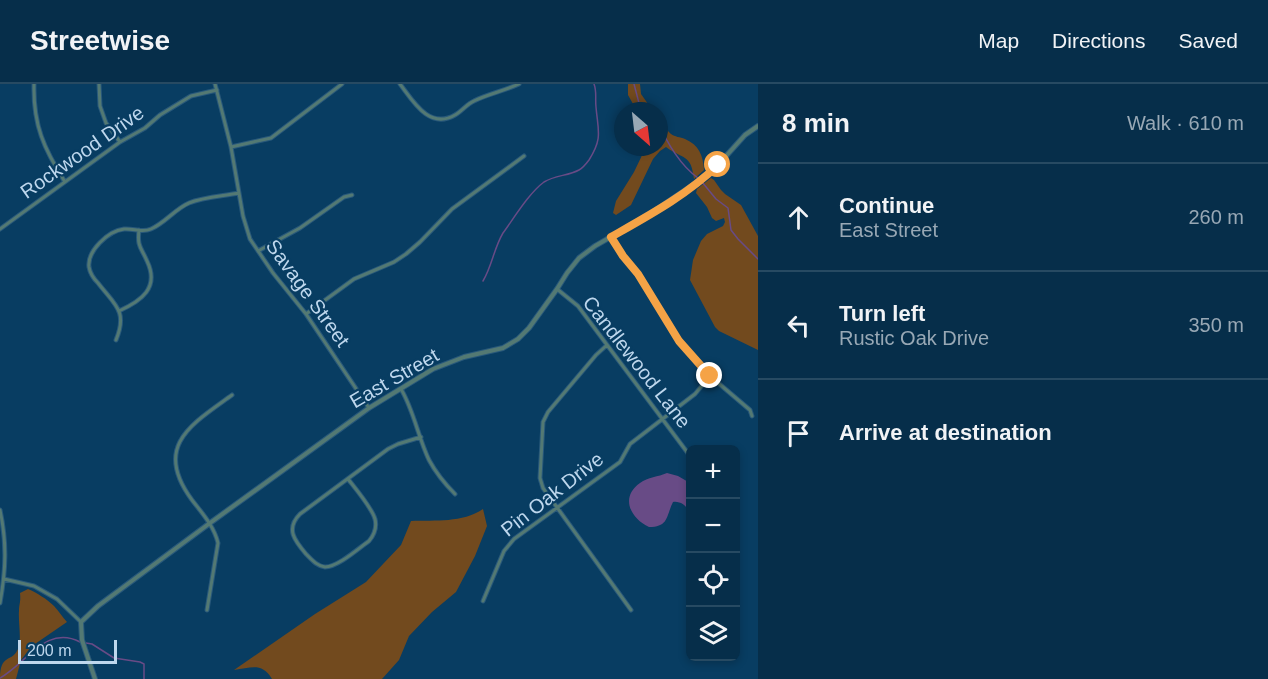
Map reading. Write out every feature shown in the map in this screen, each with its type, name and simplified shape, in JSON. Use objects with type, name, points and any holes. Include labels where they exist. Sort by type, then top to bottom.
[{"type":"street","points":[[34,84],[34,103],[39,133],[51,160],[65,182]]},
{"type":"street","points":[[99,84],[100,106],[106,123],[120,142]]},
{"type":"street","name":"Savage Street","points":[[215,84],[231,147],[243,216],[250,238],[273,273],[306,314],[369,408]]},
{"type":"street","points":[[231,147],[272,138],[342,84]]},
{"type":"street","points":[[400,84],[422,112],[430,117],[444,118],[454,115],[473,101],[519,84]]},
{"type":"street","name":"Rockwood Drive","points":[[1,228],[120,142],[145,128],[160,115],[191,96],[217,90]]},
{"type":"street","name":"East Street","points":[[81,622],[98,606],[369,408],[433,369],[464,357],[503,348],[518,339],[529,328],[579,258],[705,177],[745,135],[758,126]]},
{"type":"street","points":[[306,314],[354,279],[394,262],[406,254],[452,209],[524,156]]},
{"type":"street","points":[[116,340],[121,326],[119,310],[93,276],[89,264],[96,246],[118,230],[146,231],[155,227],[190,203],[239,193]]},
{"type":"street","points":[[258,251],[300,228],[344,197],[352,195]]},
{"type":"street","points":[[119,310],[141,299],[150,286],[149,264],[138,244],[139,230]]},
{"type":"street","points":[[611,237],[638,274],[679,341],[710,376],[750,410],[752,416]]},
{"type":"street","name":"Candlewood Lane","points":[[557,289],[578,306],[686,451]]},
{"type":"street","points":[[607,345],[548,412],[543,422],[540,478],[543,488],[631,610]]},
{"type":"street","name":"Pin Oak Drive","points":[[483,601],[504,551],[514,539],[620,462],[630,444],[695,394],[710,376]]},
{"type":"street","points":[[401,389],[410,406],[429,460],[439,477],[455,494]]},
{"type":"street","points":[[207,610],[218,543],[210,523],[179,479],[176,464],[177,447],[184,433],[195,422],[232,395]]},
{"type":"street","points":[[348,479],[375,519],[375,530],[369,541],[337,563],[326,567],[320,566],[295,540],[292,529],[300,514],[393,446],[421,437]]},
{"type":"street","points":[[0,510],[5,532],[6,556],[0,603]]},
{"type":"street","points":[[4,579],[34,586],[57,599],[81,622],[81,640],[95,679]]},
{"type":"shaded area","points":[[628,84],[640,84],[641,94],[647,102],[632,102],[628,95]]},
{"type":"shaded area","points":[[668,130],[697,147],[703,160],[704,170],[694,179],[688,161],[668,148]]},
{"type":"shaded area","points":[[642,156],[656,156],[631,205],[616,215],[613,213],[616,201]]},
{"type":"shaded area","points":[[711,178],[725,194],[741,205],[758,236],[758,350],[715,327],[690,280],[693,260],[701,241],[707,234],[723,226],[725,222],[724,218],[716,221],[712,218],[696,193],[697,189]]},
{"type":"shaded area","points":[[667,473],[686,481],[686,507],[673,502],[664,523],[649,527],[633,513],[629,501],[634,489],[650,478]]},
{"type":"shaded area","points":[[483,509],[487,526],[475,556],[456,592],[432,612],[409,636],[399,660],[382,679],[272,679],[264,670],[256,667],[234,670],[366,582],[401,545],[411,521],[458,519]]},
{"type":"shaded area","points":[[28,589],[51,603],[67,622],[32,646],[21,660],[16,679],[0,679],[2,665],[18,649],[20,593]]},
{"type":"waterway","points":[[483,281],[503,233],[533,192],[544,182],[580,169],[588,161],[599,134],[594,84]]},
{"type":"waterway","points":[[634,84],[639,102]]},
{"type":"waterway","points":[[668,142],[675,154],[698,178]]},
{"type":"waterway","points":[[702,182],[716,199],[728,208],[731,230],[758,259]]},
{"type":"waterway","points":[[0,678],[47,642],[57,638],[68,638],[80,642]]},
{"type":"waterway","points":[[86,643],[92,644],[114,658],[144,664],[144,679]]},
{"type":"route","points":[[710,376],[679,341],[638,274],[611,237],[674,199],[718,165]]}]
